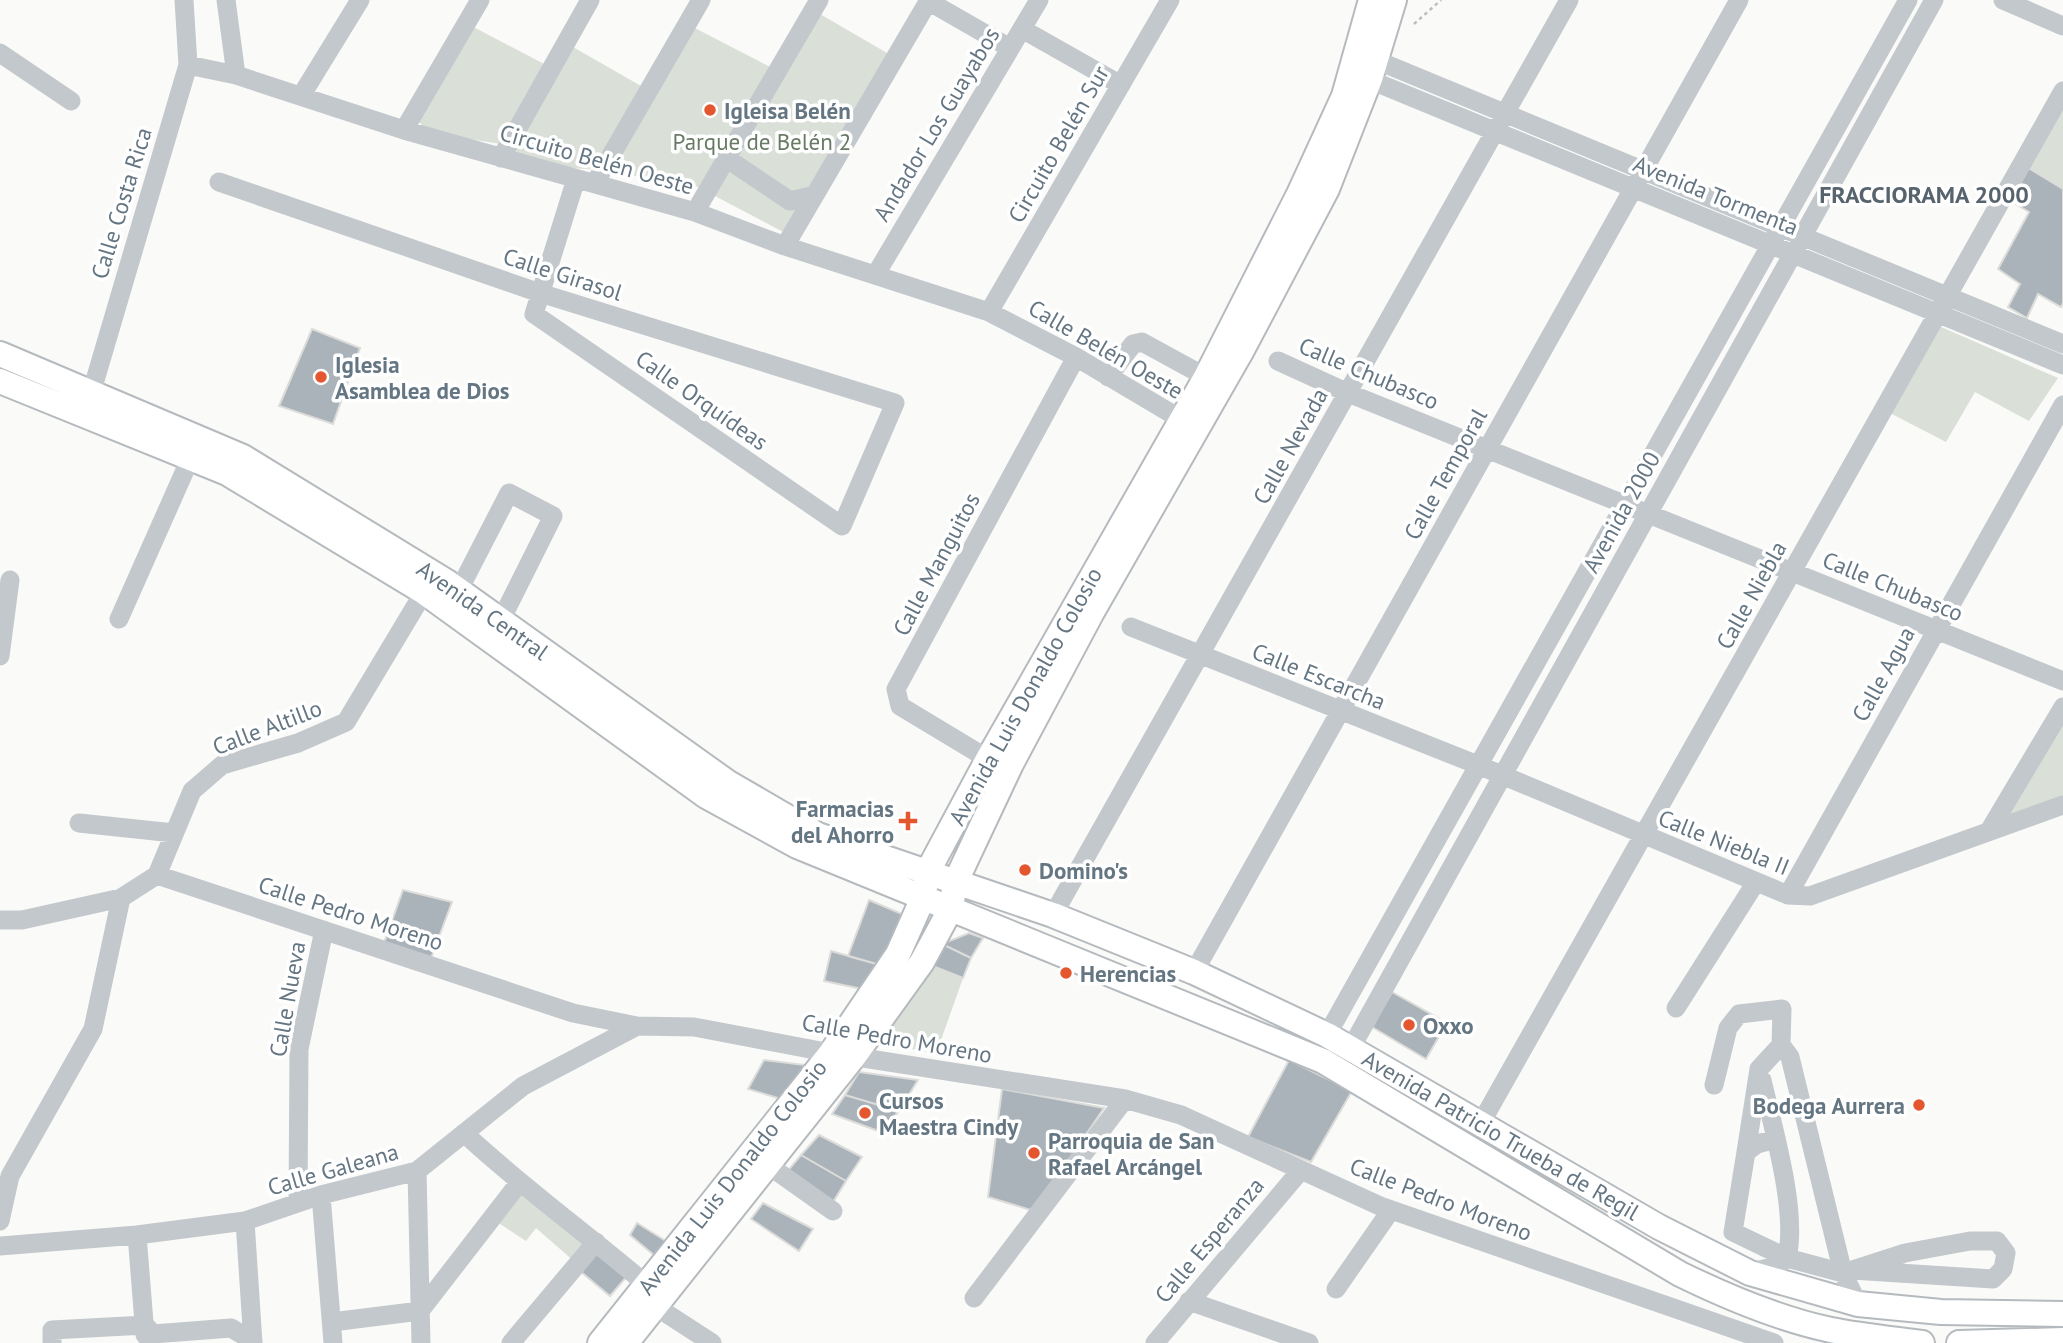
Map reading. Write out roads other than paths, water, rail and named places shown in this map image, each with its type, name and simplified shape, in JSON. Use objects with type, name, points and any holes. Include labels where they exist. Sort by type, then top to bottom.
[{"type":"main road","name":"Avenida Luis Donaldo Colosio","points":[[600,1343],[651,1296],[843,1054],[898,954],[923,898],[929,871],[988,759],[1189,425],[1206,377],[1299,194],[1344,96],[1365,71],[1371,0]]},
{"type":"main road","points":[[626,1343],[651,1296],[768,1165],[843,1054],[912,979],[950,910],[956,881],[1011,764],[1189,425],[1327,189],[1365,71],[1393,0]]},
{"type":"main road","name":"Avenida Central","points":[[0,354],[91,390],[243,457],[459,590],[727,782],[818,835],[956,881]]},
{"type":"main road","name":"Avenida Central","points":[[0,382],[227,473],[424,592],[706,796],[797,846],[950,910]]},
{"type":"main road","name":"Avenida Patricio Trueba de Regil","points":[[956,881],[1053,915],[1194,972],[1327,1035],[1659,1227],[1749,1273],[1858,1304],[1941,1312],[2063,1314]]},
{"type":"main road","name":"Avenida Patricio Trueba de Regil","points":[[950,910],[1323,1061],[1680,1274],[1782,1317],[1830,1330],[1922,1343]]},
{"type":"main road","points":[[1959,1343],[2063,1340]]},
{"type":"street","name":"Calle Costa Rica","points":[[85,417],[188,65],[184,0]]},
{"type":"street","points":[[226,0],[236,75]]},
{"type":"street","points":[[301,96],[360,0]]},
{"type":"street","points":[[404,130],[480,0]]},
{"type":"street","points":[[501,158],[590,0]]},
{"type":"street","points":[[595,183],[701,0]]},
{"type":"street","points":[[695,212],[819,0]]},
{"type":"street","points":[[785,246],[811,197],[928,0],[1010,48]]},
{"type":"street","name":"Andador Los Guayabos","points":[[876,274],[1039,0]]},
{"type":"street","name":"Circuito Belén Sur","points":[[989,312],[1170,0]]},
{"type":"street","name":"Calle Nevada","points":[[1053,915],[1569,0]]},
{"type":"street","name":"Calle Temporal","points":[[1194,972],[1739,0]]},
{"type":"street","name":"Avenida 2000","points":[[1351,1048],[1625,505],[1908,0]]},
{"type":"street","name":"Avenida 2000","points":[[1327,1035],[1648,514],[1934,0]]},
{"type":"street","points":[[2003,0],[2063,26]]},
{"type":"street","points":[[1021,29],[1121,85]]},
{"type":"street","points":[[0,53],[71,101]]},
{"type":"street","name":"Circuito Belén Oeste","points":[[188,65],[236,75],[404,130],[695,212],[785,246],[989,312]]},
{"type":"street","name":"Avenida Tormenta","points":[[1365,71],[1505,113],[1639,179],[1776,236],[1942,304],[2063,344]]},
{"type":"street","name":"Avenida Tormenta","points":[[1365,71],[1495,131],[1639,179]]},
{"type":"street","name":"Calle Niebla","points":[[1481,1123],[2063,90]]},
{"type":"street","points":[[726,158],[790,201],[811,197]]},
{"type":"street","points":[[540,293],[576,179]]},
{"type":"street","name":"Calle Girasol","points":[[219,182],[540,293],[895,403],[842,526]]},
{"type":"street","name":"Calle Orquídeas","points":[[540,293],[534,314],[842,526]]},
{"type":"street","name":"Avenida Tormenta","points":[[1942,304],[2063,365]]},
{"type":"street","name":"Calle Belén Oeste","points":[[989,312],[1076,357],[1189,425]]},
{"type":"street","points":[[1108,377],[1133,344],[1142,342],[1206,377]]},
{"type":"street","name":"Calle Manguitos","points":[[988,759],[900,706],[896,689],[1076,357]]},
{"type":"street","name":"Calle Chubasco","points":[[1278,361],[1348,393],[2063,681]]},
{"type":"street","name":"Calle Agua","points":[[1788,895],[2063,405]]},
{"type":"street","points":[[119,619],[190,459]]},
{"type":"street","points":[[459,590],[509,493],[553,516],[501,620]]},
{"type":"street","points":[[0,656],[10,580]]},
{"type":"street","name":"Calle Altillo","points":[[157,875],[192,791],[222,765],[298,743],[346,722],[424,592]]},
{"type":"street","name":"Calle Escarcha","points":[[1131,627],[1490,770]]},
{"type":"street","points":[[1989,831],[2063,706]]},
{"type":"street","name":"Calle Niebla II","points":[[1490,770],[1788,895],[1811,896],[2063,805]]},
{"type":"street","points":[[79,823],[174,834]]},
{"type":"street","points":[[0,920],[22,920],[121,898],[157,875]]},
{"type":"street","name":"Calle Pedro Moreno","points":[[157,875],[573,1013],[637,1026],[694,1027],[1125,1099],[1181,1115],[1391,1210],[1774,1343]]},
{"type":"street","points":[[1676,1008],[1756,882]]},
{"type":"street","points":[[0,1221],[10,1176],[93,1029],[121,898]]},
{"type":"street","name":"Calle Nueva","points":[[298,1202],[299,1049],[324,930]]},
{"type":"street","points":[[1714,1085],[1728,1028],[1739,1014],[1782,1009],[1781,1045],[1790,1057],[1858,1304]]},
{"type":"street","name":"Calle Galeana","points":[[0,1246],[137,1235],[245,1221],[321,1195],[417,1171],[523,1086],[637,1026]]},
{"type":"street","points":[[1781,1045],[1759,1069],[1733,1232],[1787,1258],[1847,1271],[1993,1279],[2003,1269],[2007,1254],[1997,1241],[1970,1241],[1905,1253],[1847,1271]]},
{"type":"street","points":[[1749,1273],[1775,1266],[1787,1258],[1792,1238],[1776,1139],[1759,1069]]},
{"type":"street","points":[[974,1298],[1125,1099]]},
{"type":"street","points":[[464,1133],[519,1184],[596,1242],[651,1296],[712,1343]]},
{"type":"street","points":[[1746,1152],[1757,1144],[1776,1139]]},
{"type":"street","points":[[768,1165],[833,1211]]},
{"type":"street","name":"Calle Esperanza","points":[[1156,1343],[1301,1170]]},
{"type":"street","points":[[417,1171],[421,1343]]},
{"type":"street","points":[[332,1322],[420,1311],[519,1184]]},
{"type":"street","points":[[321,1195],[333,1343]]},
{"type":"street","points":[[1336,1289],[1391,1210]]},
{"type":"street","points":[[245,1221],[253,1342]]},
{"type":"street","points":[[137,1235],[145,1334]]},
{"type":"street","points":[[511,1343],[596,1242]]},
{"type":"street","points":[[1664,1305],[1680,1274]]},
{"type":"street","points":[[1189,1301],[1309,1343]]},
{"type":"street","points":[[52,1337],[231,1328],[253,1342]]},
{"type":"place","name":"Igleisa Belén","points":[[710,110]]},
{"type":"place","name":"Iglesia Asamblea de Dios","points":[[321,377]]},
{"type":"place","name":"Farmacias del Ahorro","points":[[908,821]]},
{"type":"place","name":"Domino's","points":[[1025,870]]},
{"type":"place","name":"Herencias","points":[[1066,973]]},
{"type":"place","name":"Oxxo","points":[[1409,1025]]},
{"type":"place","name":"Bodega Aurrera","points":[[1919,1105]]},
{"type":"place","name":"Cursos Maestra Cindy","points":[[865,1113]]},
{"type":"place","name":"Parroquia de San Rafael Arcángel","points":[[1034,1153]]},
{"type":"district","name":"FRACCIORAMA 2000","points":[[1924,194]]},
{"type":"park label","name":"Parque de Belén 2","points":[[762,141]]}]
